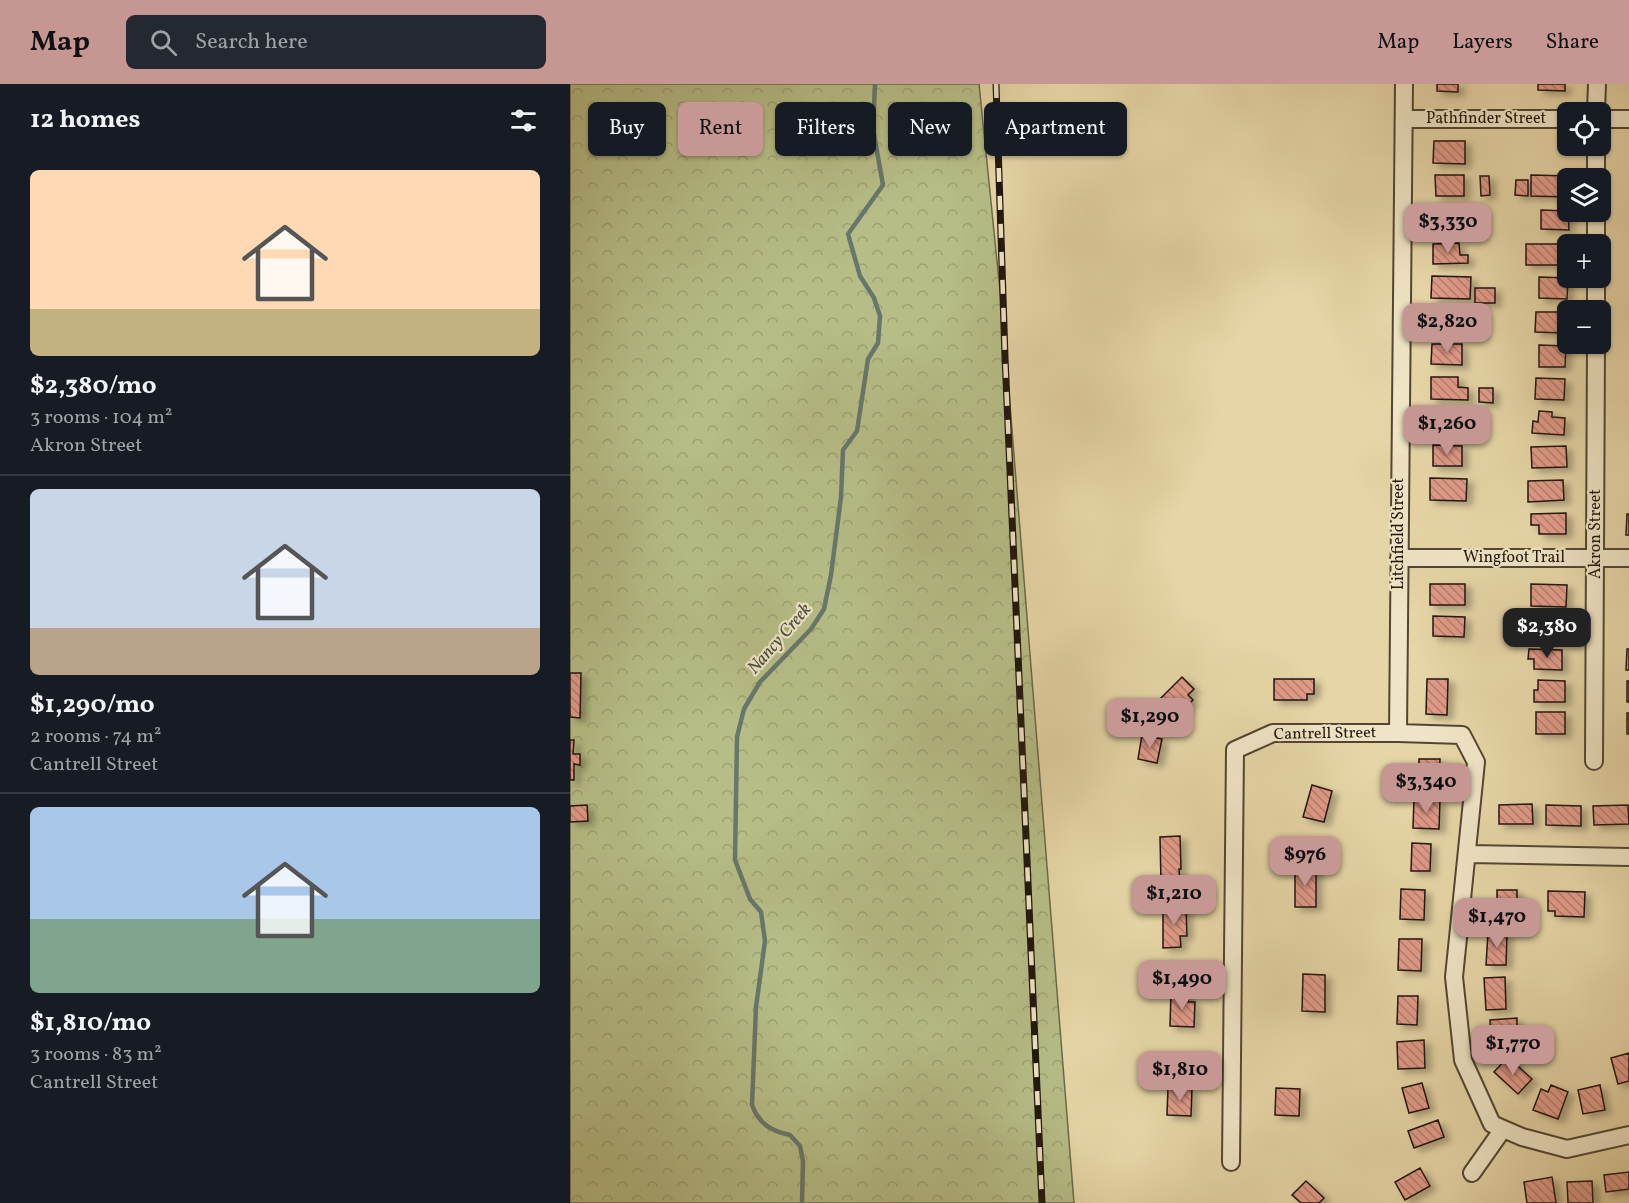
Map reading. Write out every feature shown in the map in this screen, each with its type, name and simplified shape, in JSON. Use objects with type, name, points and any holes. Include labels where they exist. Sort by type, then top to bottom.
[{"type":"street","name":"Litchfield Street","points":[[1398,733],[1404,84]]},
{"type":"street","points":[[1596,102],[1597,84]]},
{"type":"street","name":"Pathfinder Street","points":[[1404,119],[1557,119]]},
{"type":"street","points":[[1611,119],[1629,119]]},
{"type":"street","name":"Akron Street","points":[[1594,761],[1596,354]]},
{"type":"street","name":"Wingfoot Trail","points":[[1399,558],[1629,558]]},
{"type":"street","name":"Cantrell Street","points":[[1232,1162],[1235,750],[1273,733],[1398,733]]},
{"type":"street","points":[[1398,733],[1462,735],[1476,762],[1454,977],[1463,1060],[1492,1124],[1522,1137],[1567,1149],[1629,1135]]},
{"type":"street","points":[[1468,854],[1629,857]]},
{"type":"street","points":[[1472,1173],[1503,1129]]},
{"type":"green space","points":[[570,84],[979,84],[984,156],[986,156],[1004,330],[1074,1203],[570,1203]]},
{"type":"building","points":[[1437,84],[1458,84],[1458,92],[1437,91]]},
{"type":"building","points":[[1538,84],[1565,84],[1565,91],[1538,90]]},
{"type":"building","points":[[1434,141],[1465,141],[1465,164],[1433,163]]},
{"type":"building","points":[[1435,175],[1464,175],[1464,196],[1436,196]]},
{"type":"building","points":[[1531,175],[1557,176],[1557,197],[1531,196]]},
{"type":"building","points":[[1480,176],[1489,176],[1490,195],[1481,196]]},
{"type":"building","points":[[1516,180],[1528,180],[1528,196],[1515,195]]},
{"type":"building","points":[[1432,208],[1459,209],[1459,218],[1467,218],[1467,230],[1431,230]]},
{"type":"building","points":[[1541,210],[1557,211],[1557,222],[1569,222],[1569,230],[1541,229]]},
{"type":"building","points":[[1459,243],[1460,255],[1468,255],[1468,263],[1433,264],[1433,244]]},
{"type":"building","points":[[1526,244],[1557,244],[1557,265],[1526,265]]},
{"type":"building","points":[[1432,276],[1471,277],[1470,299],[1431,298]]},
{"type":"building","points":[[1539,277],[1557,278],[1557,288],[1568,288],[1567,299],[1539,298]]},
{"type":"building","points":[[1475,288],[1495,288],[1495,303],[1475,303]]},
{"type":"building","points":[[1435,311],[1456,311],[1455,331],[1434,331]]},
{"type":"building","points":[[1536,312],[1557,312],[1557,333],[1535,332]]},
{"type":"building","points":[[1432,344],[1462,344],[1462,365],[1431,364]]},
{"type":"building","points":[[1539,345],[1557,346],[1557,354],[1566,354],[1565,367],[1539,367]]},
{"type":"building","points":[[1431,377],[1458,377],[1458,387],[1468,388],[1468,400],[1431,399]]},
{"type":"building","points":[[1536,378],[1565,379],[1564,400],[1535,399]]},
{"type":"building","points":[[1479,388],[1493,388],[1493,403],[1479,402]]},
{"type":"building","points":[[1431,411],[1466,411],[1465,433],[1430,433]]},
{"type":"building","points":[[1539,411],[1552,412],[1552,417],[1565,418],[1564,435],[1532,433],[1533,421],[1538,422]]},
{"type":"building","points":[[1433,445],[1462,446],[1462,466],[1433,466]]},
{"type":"building","points":[[1566,446],[1567,467],[1532,468],[1531,447]]},
{"type":"building","points":[[1430,478],[1467,479],[1466,501],[1430,500]]},
{"type":"building","points":[[1563,480],[1564,500],[1528,502],[1528,481]]},
{"type":"building","points":[[1566,513],[1566,534],[1539,534],[1539,525],[1531,525],[1531,514]]},
{"type":"building","points":[[1627,514],[1629,514],[1629,535],[1626,535]]},
{"type":"building","points":[[1430,584],[1465,584],[1465,605],[1430,605]]},
{"type":"building","points":[[1531,584],[1567,585],[1566,607],[1531,606]]},
{"type":"building","points":[[1433,616],[1465,617],[1464,637],[1433,636]]},
{"type":"building","points":[[1539,617],[1566,617],[1565,637],[1538,637]]},
{"type":"building","points":[[1529,649],[1562,650],[1562,670],[1534,669],[1534,659],[1528,659]]},
{"type":"building","points":[[1627,649],[1629,649],[1629,670],[1626,670]]},
{"type":"building","points":[[570,673],[581,673],[580,718],[570,717]]},
{"type":"building","points":[[1182,677],[1194,689],[1188,695],[1193,700],[1172,720],[1156,703]]},
{"type":"building","points":[[1274,679],[1314,679],[1314,694],[1307,694],[1307,700],[1274,700]]},
{"type":"building","points":[[1427,679],[1448,679],[1447,715],[1426,714]]},
{"type":"building","points":[[1538,680],[1565,681],[1565,702],[1534,702],[1534,690],[1538,690]]},
{"type":"building","points":[[1627,681],[1629,681],[1629,702],[1627,702]]},
{"type":"building","points":[[1536,712],[1565,712],[1565,734],[1536,734]]},
{"type":"building","points":[[1627,713],[1629,713],[1629,734],[1627,734]]},
{"type":"building","points":[[1142,735],[1162,739],[1157,763],[1138,759]]},
{"type":"building","points":[[570,740],[574,740],[573,754],[580,754],[580,765],[574,764],[574,780],[570,780]]},
{"type":"building","points":[[1419,759],[1440,759],[1439,789],[1419,789]]},
{"type":"building","points":[[1312,785],[1332,791],[1324,822],[1303,817]]},
{"type":"building","points":[[1414,799],[1440,800],[1439,829],[1413,828]]},
{"type":"building","points":[[1532,804],[1533,824],[1499,824],[1499,805]]},
{"type":"building","points":[[587,805],[588,821],[570,822],[570,806]]},
{"type":"building","points":[[1546,805],[1581,806],[1581,826],[1546,825]]},
{"type":"building","points":[[1628,805],[1629,824],[1594,825],[1593,806]]},
{"type":"building","points":[[1180,836],[1180,882],[1161,882],[1160,837]]},
{"type":"building","points":[[1412,843],[1431,844],[1430,871],[1411,871]]},
{"type":"building","points":[[1295,866],[1316,867],[1316,907],[1295,907]]},
{"type":"building","points":[[1401,889],[1425,890],[1424,920],[1400,919]]},
{"type":"building","points":[[1497,890],[1517,890],[1517,901],[1526,901],[1526,909],[1518,909],[1519,920],[1501,920],[1500,910],[1497,911]]},
{"type":"building","points":[[1548,891],[1585,892],[1584,917],[1555,916],[1555,911],[1548,911]]},
{"type":"building","points":[[1163,907],[1186,907],[1187,936],[1180,936],[1181,947],[1163,948]]},
{"type":"building","points":[[1488,932],[1507,933],[1506,965],[1486,965]]},
{"type":"building","points":[[1399,939],[1422,939],[1421,971],[1398,970]]},
{"type":"building","points":[[1303,974],[1325,975],[1325,1012],[1302,1011]]},
{"type":"building","points":[[1505,977],[1506,1009],[1486,1010],[1484,978]]},
{"type":"building","points":[[1171,992],[1188,993],[1188,1002],[1195,1002],[1194,1027],[1170,1026]]},
{"type":"building","points":[[1398,996],[1418,996],[1417,1025],[1397,1024]]},
{"type":"building","points":[[1517,1018],[1517,1035],[1507,1036],[1508,1045],[1491,1046],[1490,1020]]},
{"type":"building","points":[[1424,1040],[1425,1068],[1398,1069],[1397,1042]]},
{"type":"building","points":[[1629,1053],[1629,1081],[1618,1084],[1611,1058]]},
{"type":"building","points":[[1508,1057],[1532,1079],[1518,1094],[1494,1072]]},
{"type":"building","points":[[1422,1083],[1429,1108],[1409,1113],[1402,1088]]},
{"type":"building","points":[[1551,1085],[1568,1092],[1558,1119],[1533,1110],[1541,1089],[1548,1092]]},
{"type":"building","points":[[1600,1085],[1605,1110],[1583,1114],[1578,1090]]},
{"type":"building","points":[[1168,1088],[1192,1089],[1191,1116],[1167,1115]]},
{"type":"building","points":[[1276,1088],[1300,1089],[1299,1116],[1275,1115]]},
{"type":"building","points":[[1438,1120],[1444,1137],[1414,1148],[1408,1131]]},
{"type":"building","points":[[1420,1168],[1430,1186],[1405,1200],[1395,1182]]},
{"type":"building","points":[[1629,1172],[1629,1189],[1606,1192],[1604,1175]]},
{"type":"building","points":[[1552,1177],[1556,1203],[1527,1203],[1524,1182]]},
{"type":"building","points":[[1306,1181],[1324,1198],[1319,1203],[1301,1203],[1292,1195]]},
{"type":"building","points":[[1592,1181],[1593,1203],[1568,1203],[1567,1182]]},
{"type":"waterway","name":"Nancy Creek","points":[[802,1203],[803,1161],[800,1146],[790,1135],[766,1126],[752,1105],[756,1007],[765,941],[761,912],[750,899],[735,860],[737,737],[744,709],[760,682],[811,629],[824,609],[831,575],[841,497],[843,450],[857,431],[868,359],[878,343],[880,316],[874,298],[860,276],[848,234],[883,185],[873,129],[875,84]]},
{"type":"railway","points":[[996,84],[1005,357],[1042,1203]]}]
